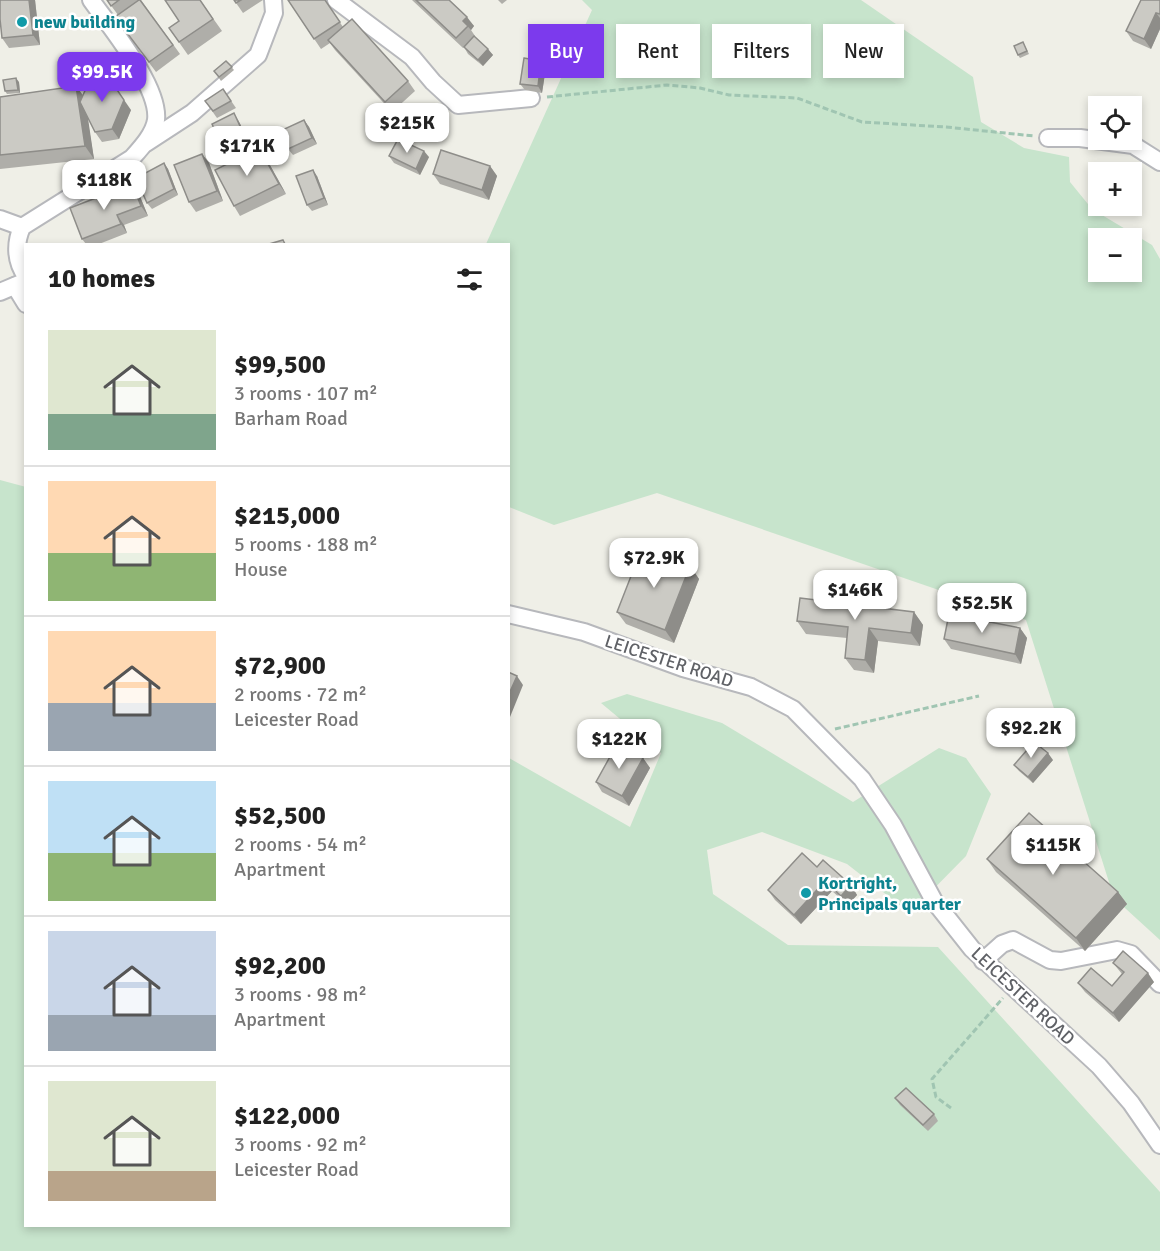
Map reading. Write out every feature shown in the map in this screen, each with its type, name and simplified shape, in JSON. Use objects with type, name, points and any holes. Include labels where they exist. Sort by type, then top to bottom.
[{"type":"street","points":[[24,300],[16,284],[17,239],[22,227],[132,158],[145,143],[156,122],[156,103],[143,78],[91,0]]},
{"type":"street","points":[[145,143],[192,113],[258,55],[274,13],[273,0]]},
{"type":"street","points":[[336,0],[412,57],[433,82],[458,105],[531,98]]},
{"type":"street","points":[[1048,138],[1080,138],[1133,145],[1160,162]]},
{"type":"street","points":[[0,219],[22,227]]},
{"type":"street","name":"LEICESTER ROAD","points":[[510,614],[584,632],[683,668],[751,687],[793,709],[862,779],[893,825],[934,901],[983,962],[1099,1066],[1131,1103],[1160,1145]]},
{"type":"street","points":[[983,962],[1002,944],[1013,940],[1050,960],[1061,961],[1117,950],[1131,954],[1160,984]]},
{"type":"path","points":[[531,98],[667,85],[700,88],[729,95],[797,98],[862,122],[946,127],[1048,138]]},
{"type":"path","points":[[815,733],[979,696]]},
{"type":"path","points":[[951,1108],[936,1097],[932,1079],[1012,988]]},
{"type":"green space","points":[[582,0],[861,0],[896,24],[823,24],[823,78],[904,78],[904,30],[973,77],[981,122],[1024,148],[1069,157],[1070,182],[1088,204],[1088,216],[1104,216],[1124,228],[1088,228],[1088,282],[1142,282],[1142,239],[1152,245],[1160,259],[1160,940],[1114,898],[1026,620],[657,493],[554,525],[510,507],[510,243],[486,243],[561,78],[604,78],[604,24],[586,24],[592,10]]},
{"type":"green space","points":[[0,480],[24,486],[24,1227],[510,1227],[510,759],[630,827],[661,753],[601,703],[627,694],[722,723],[853,802],[939,748],[966,758],[991,794],[966,856],[910,913],[847,864],[762,832],[707,850],[713,894],[788,945],[938,947],[1160,1192],[1160,1251],[0,1251]]},
{"type":"building","name":"new building","points":[[0,0],[29,0],[33,35],[2,38]]},
{"type":"building","points":[[107,0],[119,0],[111,6]]},
{"type":"building","points":[[139,0],[173,45],[149,62],[115,17]]},
{"type":"building","points":[[165,0],[200,0],[213,19],[179,42],[169,28],[179,21]]},
{"type":"building","points":[[288,0],[325,0],[340,22],[314,39]]},
{"type":"building","points":[[416,0],[449,0],[467,17],[463,21],[468,26],[456,38]]},
{"type":"building","points":[[1141,0],[1160,0],[1160,14],[1156,13],[1144,39],[1126,31]]},
{"type":"building","points":[[352,19],[408,81],[385,102],[328,40]]},
{"type":"building","points":[[474,36],[488,49],[478,60],[464,47]]},
{"type":"building","points":[[1023,42],[1027,51],[1018,55],[1014,46]]},
{"type":"building","points":[[524,58],[528,59],[528,78],[539,78],[538,86],[520,84]]},
{"type":"building","points":[[226,61],[232,67],[219,77],[214,71]]},
{"type":"building","points":[[107,75],[124,100],[112,129],[95,132],[80,102],[91,77]]},
{"type":"building","points":[[16,78],[18,90],[5,91],[3,80]]},
{"type":"building","points":[[76,86],[85,146],[0,155],[0,97]]},
{"type":"building","points":[[223,89],[231,101],[213,111],[205,101]]},
{"type":"building","points":[[234,113],[244,135],[222,145],[212,124]]},
{"type":"building","points":[[304,120],[312,138],[288,149],[280,131]]},
{"type":"building","points":[[398,139],[424,151],[416,169],[389,156]]},
{"type":"building","points":[[259,148],[279,184],[234,206],[215,170]]},
{"type":"building","points":[[441,150],[490,166],[482,190],[433,174]]},
{"type":"building","points":[[202,154],[217,191],[189,202],[174,165]]},
{"type":"building","points":[[164,163],[174,189],[147,203],[136,178]]},
{"type":"building","points":[[313,170],[324,198],[307,205],[296,176]]},
{"type":"building","points":[[132,184],[141,206],[117,215],[121,224],[82,239],[70,208]]},
{"type":"building","points":[[642,548],[690,566],[665,630],[617,612]]},
{"type":"building","points":[[800,598],[914,612],[911,633],[869,628],[865,660],[845,658],[848,627],[797,621]]},
{"type":"building","points":[[949,614],[1020,628],[1015,654],[944,639]]},
{"type":"building","points":[[510,673],[517,676],[510,692]]},
{"type":"building","points":[[1034,742],[1048,753],[1028,777],[1014,765]]},
{"type":"building","points":[[617,744],[643,758],[622,796],[596,782]]},
{"type":"building","points":[[1029,813],[1118,892],[1076,938],[987,859]]},
{"type":"building","name":"Kortright, Principals quarter","points":[[802,853],[817,867],[823,860],[851,885],[841,896],[825,881],[794,915],[768,890]]},
{"type":"building","points":[[1123,951],[1148,973],[1113,1013],[1078,983],[1091,968],[1112,986],[1124,972],[1113,963]]},
{"type":"building","points":[[906,1088],[934,1114],[923,1125],[895,1098]]},
{"type":"place","name":"new building","points":[[22,22]]},
{"type":"place","name":"Kortright, Principals quarter","points":[[806,893]]}]
